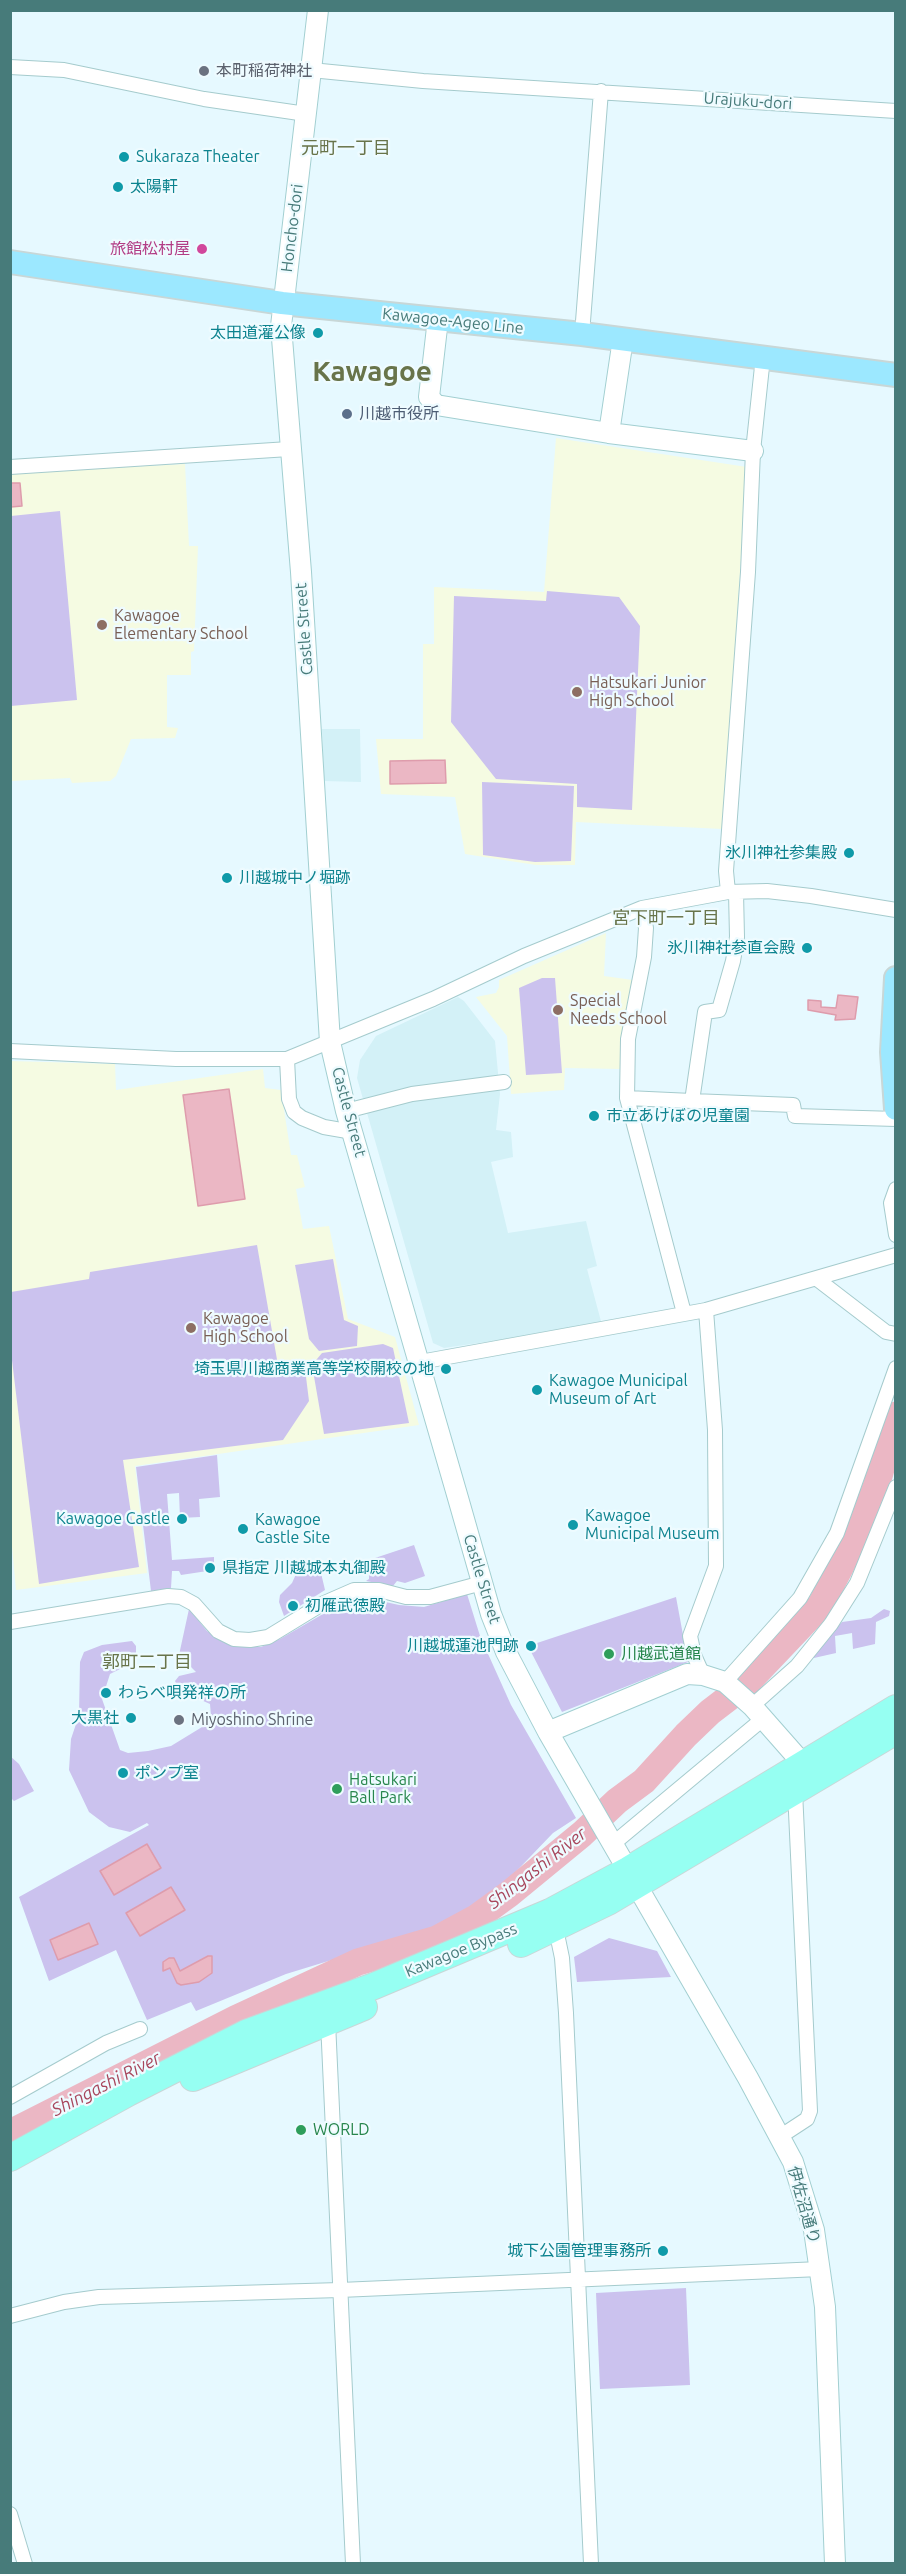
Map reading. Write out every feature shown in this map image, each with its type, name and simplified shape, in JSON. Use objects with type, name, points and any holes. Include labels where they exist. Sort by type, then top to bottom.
[{"type":"highway","name":"Kawagoe Bypass","points":[[10,2175],[135,2103],[257,2050],[556,1929],[804,1765],[896,1708]]},
{"type":"highway","name":"Kawagoe Bypass","points":[[10,2158],[128,2093],[246,2033],[374,1986],[632,1878],[795,1791],[896,1731]]},
{"type":"main road","name":"Kawagoe-Ageo Line","points":[[10,262],[282,303],[582,334],[896,375]]},
{"type":"main road","points":[[896,978],[892,1052],[896,1109]]},
{"type":"street","name":"Honcho-dori","points":[[282,303],[318,10]]},
{"type":"street","points":[[10,67],[64,70],[204,99],[306,114]]},
{"type":"street","name":"Urajuku-dori","points":[[311,70],[423,81],[896,111]]},
{"type":"street","points":[[582,334],[601,91]]},
{"type":"street","name":"Castle Street","points":[[282,303],[281,326],[301,572],[330,1042],[346,1111],[482,1583],[506,1652],[548,1732],[632,1878]]},
{"type":"street","points":[[438,319],[429,397],[436,405],[609,433],[753,451]]},
{"type":"street","points":[[609,433],[623,339]]},
{"type":"street","points":[[692,1101],[705,1012],[719,1010],[733,962],[737,937],[732,892],[726,872],[748,572],[753,451],[763,357]]},
{"type":"street","points":[[10,467],[290,449]]},
{"type":"street","points":[[10,1051],[176,1059],[287,1059],[433,999],[524,956],[642,908],[732,892],[789,893],[896,910]]},
{"type":"street","points":[[642,908],[646,928],[644,957],[628,1039],[627,1098],[684,1313]]},
{"type":"street","points":[[287,1059],[289,1099],[294,1112],[324,1127],[353,1132]]},
{"type":"street","points":[[346,1111],[412,1094],[504,1082]]},
{"type":"street","points":[[627,1098],[793,1105],[795,1116],[896,1119]]},
{"type":"street","points":[[896,1189],[891,1203],[896,1235]]},
{"type":"street","points":[[420,1362],[706,1310],[896,1255]]},
{"type":"street","points":[[817,1279],[886,1332],[896,1334]]},
{"type":"street","points":[[703,1675],[694,1655],[690,1636],[716,1566],[715,1430],[706,1310]]},
{"type":"street","points":[[725,1682],[800,1598],[837,1533],[896,1368]]},
{"type":"street","points":[[611,1838],[681,1790],[758,1712],[797,1666],[831,1624],[857,1583],[896,1487]]},
{"type":"street","points":[[10,1622],[168,1596],[181,1598],[194,1604],[218,1631],[234,1640],[250,1640],[268,1637],[322,1604],[354,1590],[379,1590],[406,1597],[430,1597],[482,1583]]},
{"type":"street","points":[[548,1732],[687,1674],[703,1675],[725,1682],[758,1712],[804,1765]]},
{"type":"street","points":[[781,2136],[807,2119],[810,2111],[795,1791]]},
{"type":"street","name":"伊佐沼通り","points":[[632,1878],[781,2136],[793,2162],[814,2230],[825,2307],[835,2564]]},
{"type":"street","points":[[556,1929],[562,1958],[566,2013],[591,2564]]},
{"type":"street","points":[[328,2022],[352,2564]]},
{"type":"street","points":[[10,2097],[106,2043],[140,2029]]},
{"type":"street","points":[[10,2316],[64,2302],[99,2297],[340,2290],[820,2269]]},
{"type":"street","points":[[10,2514],[13,2534],[25,2564]]},
{"type":"shaded area","name":"Hatsukari Junior High School","points":[[556,438],[747,467],[723,829],[576,822],[575,865],[536,865],[465,854],[455,797],[381,794],[376,739],[423,739],[423,644],[434,644],[434,587],[544,592]]},
{"type":"shaded area","name":"Kawagoe Elementary School","points":[[185,464],[189,546],[198,546],[191,675],[167,675],[167,727],[178,728],[175,738],[131,739],[116,776],[110,781],[72,783],[70,778],[11,781],[11,473]]},
{"type":"shaded area","points":[[11,483],[20,483],[22,506],[11,507]]},
{"type":"shaded area","points":[[60,511],[77,700],[11,706],[11,516]]},
{"type":"shaded area","points":[[547,591],[619,597],[640,626],[632,810],[577,807],[577,784],[496,779],[451,722],[454,596],[546,601]]},
{"type":"shaded area","points":[[322,729],[360,729],[361,782],[324,781]]},
{"type":"shaded area","points":[[445,760],[446,783],[390,784],[390,761]]},
{"type":"shaded area","points":[[482,782],[574,786],[571,861],[535,862],[483,855]]},
{"type":"shaded area","name":"Special Needs School","points":[[606,933],[604,976],[633,980],[623,1069],[565,1068],[564,1090],[511,1094],[507,1036],[476,997],[496,993],[499,980]]},
{"type":"shaded area","points":[[542,978],[555,978],[562,1073],[526,1075],[519,988]]},
{"type":"shaded area","points":[[838,995],[858,997],[855,1019],[835,1020],[836,1015],[808,1010],[808,1000],[821,1001],[821,1007],[836,1008]]},
{"type":"shaded area","points":[[458,997],[464,1001],[495,1041],[500,1094],[496,1130],[511,1132],[513,1157],[491,1162],[508,1233],[586,1221],[597,1266],[587,1269],[602,1325],[444,1348],[433,1343],[357,1078],[360,1060],[376,1036]]},
{"type":"shaded area","name":"Kawagoe High School","points":[[10,1061],[115,1064],[116,1090],[263,1069],[265,1088],[281,1090],[291,1155],[297,1155],[305,1187],[296,1189],[303,1229],[329,1226],[348,1319],[395,1337],[419,1425],[135,1466],[147,1573],[16,1590],[10,1524]]},
{"type":"shaded area","points":[[229,1089],[245,1199],[198,1206],[183,1095]]},
{"type":"shaded area","points":[[257,1245],[279,1371],[305,1369],[309,1401],[283,1440],[123,1460],[139,1567],[39,1584],[11,1352],[11,1292],[89,1279],[90,1272]]},
{"type":"shaded area","points":[[333,1259],[344,1320],[358,1326],[357,1346],[319,1351],[309,1339],[295,1265]]},
{"type":"shaded area","points":[[383,1344],[393,1348],[409,1423],[324,1434],[312,1365],[322,1353]]},
{"type":"shaded area","points":[[217,1455],[220,1497],[199,1499],[200,1517],[180,1518],[179,1493],[167,1494],[172,1560],[214,1557],[214,1570],[181,1575],[179,1571],[172,1571],[171,1588],[151,1591],[136,1467]]},
{"type":"shaded area","points":[[414,1545],[425,1576],[405,1583],[397,1581],[393,1586],[366,1581],[369,1579],[369,1560]]},
{"type":"shaded area","points":[[310,1567],[321,1573],[325,1590],[284,1616],[279,1602],[280,1595],[292,1583],[297,1572]]},
{"type":"shaded area","points":[[467,1594],[480,1636],[511,1705],[576,1818],[553,1833],[507,1881],[458,1921],[420,1937],[397,1940],[286,1974],[196,2011],[191,2002],[147,2020],[116,1950],[49,1981],[19,1897],[149,1825],[147,1823],[130,1832],[109,1827],[89,1812],[69,1770],[71,1739],[79,1715],[80,1662],[84,1652],[102,1645],[132,1641],[136,1646],[136,1655],[130,1664],[110,1674],[102,1699],[120,1750],[128,1753],[148,1751],[171,1746],[207,1724],[211,1716],[210,1704],[179,1690],[175,1681],[179,1676],[196,1672],[179,1655],[189,1609],[207,1631],[222,1640],[239,1646],[261,1647],[280,1639],[347,1600],[363,1597],[399,1605],[424,1607]]},
{"type":"shaded area","name":"川越武道館","points":[[676,1597],[688,1662],[562,1712],[528,1646]]},
{"type":"shaded area","points":[[884,1609],[890,1611],[889,1616],[876,1622],[875,1644],[853,1649],[852,1633],[835,1636],[836,1653],[814,1658],[812,1656],[842,1622],[871,1618]]},
{"type":"shaded area","points":[[10,1756],[19,1764],[34,1791],[14,1801],[11,1798]]},
{"type":"shaded area","points":[[147,1844],[161,1868],[114,1895],[100,1871]]},
{"type":"shaded area","points":[[171,1887],[185,1910],[140,1936],[126,1913]]},
{"type":"shaded area","points":[[89,1923],[98,1944],[58,1960],[50,1940]]},
{"type":"shaded area","points":[[609,1938],[657,1951],[671,1977],[577,1982],[574,1957]]},
{"type":"shaded area","points":[[212,1956],[212,1973],[199,1982],[181,1985],[177,1983],[170,1968],[163,1971],[163,1962],[169,1958],[174,1958],[180,1971]]},
{"type":"shaded area","points":[[686,2288],[690,2385],[600,2389],[596,2293]]},
{"type":"waterway","name":"Shingashi River","points":[[10,2133],[235,2019],[358,1962],[437,1939],[476,1918],[509,1894],[582,1834],[617,1801],[644,1781],[710,1712],[744,1686],[820,1606],[853,1543],[876,1487],[896,1415]]},
{"type":"place","name":"本町稲荷神社","points":[[204,71]]},
{"type":"place","name":"Sukaraza Theater","points":[[124,157]]},
{"type":"place","name":"太陽軒","points":[[118,187]]},
{"type":"place","name":"旅館松村屋","points":[[202,249]]},
{"type":"place","name":"太田道灌公像","points":[[318,333]]},
{"type":"place","name":"川越市役所","points":[[347,414]]},
{"type":"place","name":"Kawagoe Elementary School","points":[[102,625]]},
{"type":"place","name":"Hatsukari Junior High School","points":[[577,692]]},
{"type":"place","name":"氷川神社参集殿","points":[[849,853]]},
{"type":"place","name":"川越城中ノ堀跡","points":[[227,878]]},
{"type":"place","name":"氷川神社参直会殿","points":[[807,948]]},
{"type":"place","name":"Special Needs School","points":[[558,1010]]},
{"type":"place","name":"市立あけぼの児童園","points":[[594,1116]]},
{"type":"place","name":"Kawagoe High School","points":[[191,1328]]},
{"type":"place","name":"埼玉県川越商業高等学校開校の地","points":[[446,1369]]},
{"type":"place","name":"Kawagoe Municipal Museum of Art","points":[[537,1390]]},
{"type":"place","name":"Kawagoe Castle","points":[[182,1519]]},
{"type":"place","name":"Kawagoe Municipal Museum","points":[[573,1525]]},
{"type":"place","name":"Kawagoe Castle Site","points":[[243,1529]]},
{"type":"place","name":"県指定 川越城本丸御殿","points":[[210,1568]]},
{"type":"place","name":"初雁武徳殿","points":[[293,1606]]},
{"type":"place","name":"川越城蓮池門跡","points":[[531,1646]]},
{"type":"place","name":"川越武道館","points":[[609,1654]]},
{"type":"place","name":"わらべ唄発祥の所","points":[[106,1693]]},
{"type":"place","name":"大黒社","points":[[131,1718]]},
{"type":"place","name":"Miyoshino Shrine","points":[[179,1720]]},
{"type":"place","name":"ポンプ室","points":[[123,1773]]},
{"type":"place","name":"Hatsukari Ball Park","points":[[337,1789]]},
{"type":"place","name":"WORLD","points":[[301,2130]]},
{"type":"place","name":"城下公園管理事務所","points":[[663,2251]]},
{"type":"district","name":"元町一丁目","points":[[346,148]]},
{"type":"district","name":"Kawagoe","points":[[372,372]]},
{"type":"district","name":"宮下町一丁目","points":[[666,918]]},
{"type":"district","name":"郭町二丁目","points":[[147,1662]]}]
